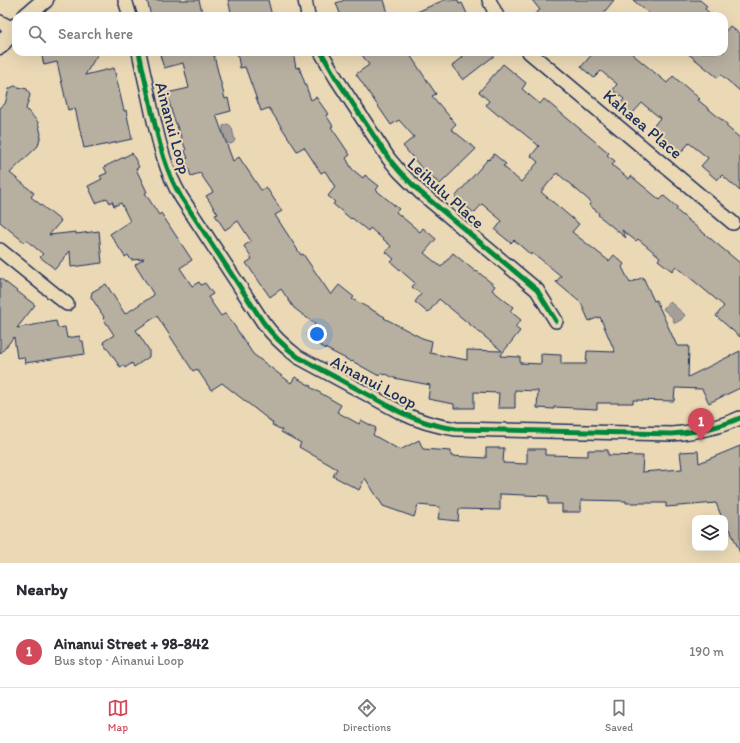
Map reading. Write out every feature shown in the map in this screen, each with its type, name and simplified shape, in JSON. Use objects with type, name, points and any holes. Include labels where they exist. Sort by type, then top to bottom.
[{"type":"street","points":[[31,12],[45,0]]},
{"type":"street","points":[[125,0],[129,12]]},
{"type":"street","points":[[305,0],[307,12]]},
{"type":"street","points":[[489,0],[496,12]]},
{"type":"street","points":[[0,46],[10,26]]},
{"type":"street","name":"Ainanui Loop","points":[[140,56],[159,144],[173,184],[180,197],[263,322],[276,338],[298,357],[414,419],[427,424],[442,427],[672,434],[713,428],[740,418]]},
{"type":"street","name":"Leihulu Place","points":[[323,56],[332,72],[400,172],[420,192],[537,290],[556,321]]},
{"type":"street","name":"Kahaea Place","points":[[534,56],[733,223]]},
{"type":"street","points":[[0,250],[67,304]]},
{"type":"shaded area","points":[[227,124],[231,126],[235,139],[231,144],[226,142],[223,132],[223,126]]},
{"type":"shaded area","points":[[669,301],[685,315],[681,320],[675,323],[673,321],[674,319],[663,309]]},
{"type":"building","points":[[147,0],[199,0],[202,12],[150,12]]},
{"type":"building","points":[[228,0],[268,0],[271,12],[231,12]]},
{"type":"building","points":[[345,0],[384,0],[388,12],[339,12],[336,3]]},
{"type":"building","points":[[444,0],[458,0],[459,4],[462,3],[466,12],[417,12]]},
{"type":"building","points":[[532,0],[614,0],[604,12],[537,12],[540,10]]},
{"type":"building","points":[[633,0],[700,0],[707,6],[705,9],[708,12],[647,12]]},
{"type":"building","points":[[730,26],[740,34],[740,91],[721,75],[718,78],[691,56],[728,56],[728,28]]},
{"type":"building","points":[[42,56],[97,56],[85,75],[114,68],[124,111],[126,110],[132,139],[84,148],[75,108],[68,110],[57,62],[44,65]]},
{"type":"building","points":[[160,56],[214,56],[225,99],[228,98],[231,111],[216,115],[233,161],[239,157],[261,190],[266,187],[282,211],[275,215],[301,255],[303,254],[331,295],[339,285],[354,297],[352,299],[422,338],[432,341],[430,353],[467,360],[467,350],[502,351],[439,299],[428,313],[415,302],[421,294],[412,287],[415,283],[391,262],[394,259],[386,252],[391,246],[370,228],[368,231],[333,204],[335,202],[328,196],[335,187],[325,171],[321,173],[304,147],[297,151],[269,108],[261,111],[245,67],[240,68],[238,56],[294,56],[296,68],[299,67],[311,100],[316,97],[328,114],[326,115],[333,126],[331,127],[350,155],[346,158],[352,169],[363,178],[365,175],[379,186],[376,190],[399,209],[396,212],[420,232],[423,228],[436,239],[424,253],[441,267],[453,253],[495,286],[492,290],[513,307],[510,311],[521,320],[515,327],[520,331],[500,356],[520,357],[520,363],[541,364],[541,354],[561,355],[561,364],[586,364],[587,351],[615,352],[600,317],[589,321],[581,303],[556,282],[561,276],[538,257],[532,253],[531,255],[514,240],[511,243],[495,230],[502,221],[482,204],[474,213],[455,197],[494,154],[506,164],[503,166],[521,182],[538,162],[531,156],[539,146],[501,115],[499,116],[486,105],[489,101],[479,92],[503,64],[526,83],[522,89],[540,104],[544,99],[609,153],[607,155],[615,161],[612,165],[629,179],[631,176],[660,200],[664,196],[678,208],[676,210],[740,263],[740,337],[716,316],[724,306],[676,266],[672,271],[658,260],[660,257],[638,239],[636,241],[622,230],[626,238],[598,215],[599,213],[589,205],[591,202],[557,173],[541,192],[579,224],[572,232],[609,261],[614,255],[624,264],[622,267],[630,283],[643,277],[654,301],[656,300],[677,346],[689,346],[688,377],[740,351],[740,388],[709,403],[702,389],[675,388],[674,401],[633,400],[633,403],[597,403],[597,409],[554,407],[554,409],[537,408],[538,391],[515,390],[515,408],[498,408],[499,393],[474,392],[474,408],[454,408],[454,404],[428,399],[430,385],[394,378],[381,373],[379,376],[319,345],[306,335],[315,324],[294,308],[281,289],[270,297],[246,263],[252,259],[244,246],[251,241],[238,221],[225,230],[215,215],[218,214],[206,196],[213,192],[200,173],[191,176],[185,159],[188,158],[185,151],[186,150],[172,113],[167,93],[189,88],[183,63],[164,68]]},
{"type":"building","points":[[363,56],[411,56],[436,94],[432,96],[456,124],[451,129],[476,149],[440,184],[424,171],[403,146],[414,137],[399,120],[391,125],[356,74],[369,65]]},
{"type":"building","points":[[462,56],[494,56],[463,80],[452,66],[463,57]]},
{"type":"building","points":[[591,56],[635,56],[667,83],[673,76],[700,99],[698,100],[728,125],[726,126],[740,138],[740,191],[722,175],[717,180],[701,166],[708,158],[689,143],[680,154],[667,143],[652,128],[660,118],[642,103],[632,114],[620,104],[624,99],[613,90],[617,84],[601,71],[594,78],[581,67]]},
{"type":"building","points":[[14,86],[27,89],[30,95],[26,109],[38,122],[41,134],[38,146],[10,173],[34,193],[31,197],[61,221],[49,235],[99,231],[102,263],[71,267],[70,251],[55,269],[40,257],[43,254],[26,240],[24,242],[0,222],[0,108],[5,104],[9,89]]},
{"type":"building","points":[[132,153],[139,167],[136,169],[147,192],[145,193],[159,215],[161,213],[192,260],[180,268],[192,286],[199,282],[201,285],[205,283],[213,294],[208,297],[221,316],[226,313],[253,354],[291,383],[295,377],[341,405],[337,412],[359,424],[361,420],[376,428],[373,435],[400,450],[419,440],[423,449],[451,451],[451,456],[486,458],[486,448],[504,448],[503,463],[527,464],[527,449],[545,449],[545,455],[588,456],[588,450],[608,450],[608,455],[643,456],[642,472],[682,469],[680,452],[698,451],[699,463],[740,446],[740,553],[730,529],[728,530],[728,515],[721,515],[716,503],[666,507],[666,503],[626,503],[626,501],[581,500],[581,512],[562,512],[562,504],[548,504],[548,496],[500,494],[500,510],[459,509],[458,521],[438,519],[440,507],[418,505],[414,517],[383,506],[365,478],[359,490],[333,476],[337,469],[299,447],[301,443],[281,432],[282,430],[272,425],[273,423],[222,383],[211,390],[197,369],[193,371],[157,316],[136,330],[149,350],[149,357],[134,367],[132,363],[125,368],[124,365],[120,367],[103,342],[114,335],[91,297],[92,292],[106,284],[125,314],[154,295],[135,265],[144,259],[131,260],[128,255],[125,257],[110,234],[130,221],[121,203],[114,206],[112,201],[110,203],[107,198],[96,203],[88,186],[102,179],[100,176],[107,173],[104,167]]},
{"type":"building","points":[[0,278],[35,305],[17,328],[56,321],[58,328],[65,327],[67,338],[80,336],[80,341],[83,341],[85,354],[25,363],[24,357],[17,358],[14,337],[0,354]]},
{"type":"cycle path","points":[[140,56],[160,145],[175,187],[263,322],[279,341],[298,357],[413,418],[427,423],[456,429],[672,434],[707,429],[740,418]]},
{"type":"cycle path","points":[[323,56],[389,159],[400,172],[420,192],[537,290],[556,321]]},
{"type":"place","name":"Ainanui Street + 98-842","points":[[701,441]]}]
